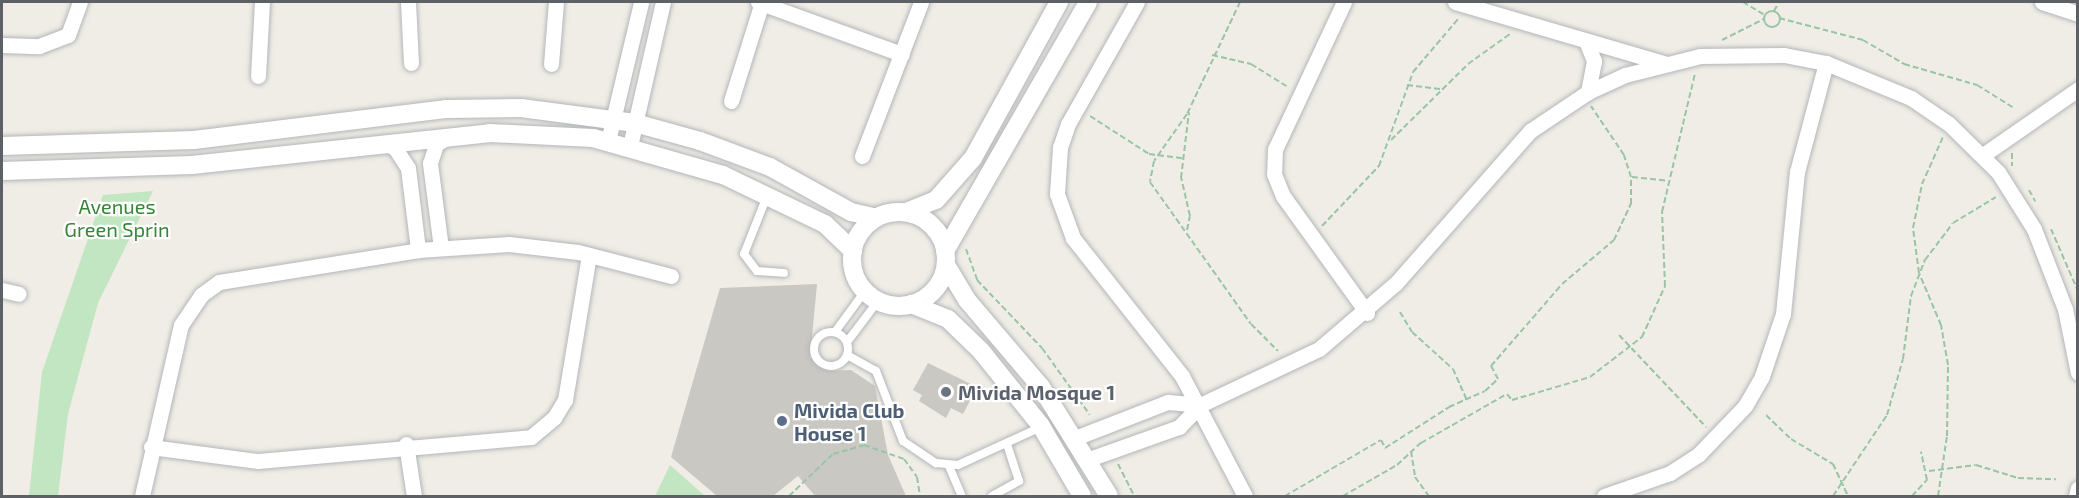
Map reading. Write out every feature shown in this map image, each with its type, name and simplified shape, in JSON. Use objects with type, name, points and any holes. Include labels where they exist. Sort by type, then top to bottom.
[{"type":"street","points":[[2,45],[39,46],[68,35],[80,2]]},
{"type":"street","points":[[258,76],[262,2]]},
{"type":"street","points":[[408,2],[411,63]]},
{"type":"street","points":[[551,64],[556,2]]},
{"type":"street","points":[[609,141],[641,2]]},
{"type":"street","points":[[630,146],[663,2]]},
{"type":"street","points":[[731,101],[761,2],[902,54]]},
{"type":"street","points":[[862,156],[921,2]]},
{"type":"street","points":[[2,146],[194,140],[471,108],[614,119],[635,123],[741,155],[851,212],[876,218],[906,212],[936,200],[973,158],[1059,2]]},
{"type":"street","points":[[911,304],[938,286],[946,258],[1088,2]]},
{"type":"street","points":[[1137,2],[1077,109],[1060,147],[1056,170],[1063,217],[1073,238],[1143,320],[1200,405],[1245,496]]},
{"type":"street","points":[[1344,2],[1302,98],[1275,149],[1274,174],[1311,235],[1367,313]]},
{"type":"street","points":[[1455,2],[1664,63]]},
{"type":"street","points":[[2042,2],[2078,14]]},
{"type":"street","points":[[1586,41],[1594,72],[1587,92]]},
{"type":"street","points":[[1089,459],[1179,426],[1200,405],[1293,365],[1367,313],[1504,156],[1587,92],[1664,63],[1700,56],[1784,55],[1826,63],[1890,88],[1949,124],[2019,189],[2052,268],[2078,373]]},
{"type":"street","points":[[1604,496],[1670,473],[1699,454],[1745,406],[1762,376],[1783,314],[1797,172],[1826,63]]},
{"type":"street","points":[[1983,155],[2047,105],[2078,90]]},
{"type":"street","points":[[2,171],[192,165],[456,136],[536,133],[609,141],[630,146],[768,194],[831,228],[853,251]]},
{"type":"street","points":[[441,248],[431,156],[436,144],[456,136]]},
{"type":"street","points":[[378,144],[395,148],[406,162],[418,250]]},
{"type":"street","points":[[906,212],[932,226],[946,258],[1076,438],[1109,496]]},
{"type":"street","points":[[876,218],[853,251],[854,273],[872,296],[937,312],[958,328],[1041,426],[1082,496]]},
{"type":"street","points":[[142,496],[151,447],[181,325],[210,288],[240,275],[418,250],[519,244],[589,255],[671,276]]},
{"type":"street","points":[[151,447],[258,461],[406,444],[516,442],[554,418],[569,383],[589,255]]},
{"type":"street","points":[[2,290],[19,294]]},
{"type":"street","points":[[1076,438],[1168,402],[1200,405]]},
{"type":"street","points":[[406,444],[414,496]]},
{"type":"street","points":[[2076,496],[2078,488]]},
{"type":"lane","points":[[768,194],[744,254],[757,272],[784,273]]},
{"type":"lane","points":[[847,355],[830,366],[815,354],[822,335],[835,332],[872,296]]},
{"type":"lane","points":[[847,355],[846,342],[872,296]]},
{"type":"lane","points":[[835,332],[846,342]]},
{"type":"lane","points":[[847,355],[876,371],[885,385],[903,441],[921,457],[949,466],[1007,444],[1041,426]]},
{"type":"lane","points":[[992,496],[1019,481],[1007,444]]},
{"type":"lane","points":[[949,466],[962,496]]},
{"type":"path","points":[[1240,2],[1212,55],[1190,109],[1156,157],[1150,175],[1152,189],[1187,230],[1251,324],[1293,365]]},
{"type":"path","points":[[1743,2],[1765,15]]},
{"type":"path","points":[[1765,15],[1774,11],[1779,2]]},
{"type":"path","points":[[1391,140],[1407,85],[1433,44],[1474,7]]},
{"type":"path","points":[[1774,11],[1779,18],[1863,40],[1904,64],[1977,85],[2014,108]]},
{"type":"path","points":[[1765,15],[1764,19],[1769,26],[1779,18]]},
{"type":"path","points":[[1721,41],[1735,29],[1764,19]]},
{"type":"path","points":[[1311,235],[1361,190],[1391,140],[1442,89],[1494,43],[1535,26]]},
{"type":"path","points":[[1212,55],[1263,69],[1302,98]]},
{"type":"path","points":[[1343,496],[1508,394],[1512,400],[1574,384],[1632,348],[1650,325],[1663,293],[1662,212],[1700,56]]},
{"type":"path","points":[[1407,85],[1442,89]]},
{"type":"path","points":[[1285,496],[1292,495],[1381,440],[1385,448],[1467,401],[1498,379],[1491,366],[1556,291],[1614,240],[1631,204],[1631,177],[1624,155],[1595,116],[1587,92]]},
{"type":"path","points":[[1077,109],[1156,157],[1183,158]]},
{"type":"path","points":[[1187,230],[1183,158],[1190,109]]},
{"type":"path","points":[[1938,496],[1943,467],[1948,365],[1941,325],[1919,273],[1913,243],[1917,198],[1949,124]]},
{"type":"path","points":[[2015,147],[2011,159],[2015,171]]},
{"type":"path","points":[[1631,177],[1668,181]]},
{"type":"path","points":[[1833,496],[1890,406],[1919,273],[1953,224],[1980,204],[2019,189],[2041,211]]},
{"type":"path","points":[[2046,219],[2078,291]]},
{"type":"path","points":[[966,240],[977,280],[1042,348],[1099,428]]},
{"type":"path","points":[[1400,312],[1412,332],[1453,369],[1467,401]]},
{"type":"path","points":[[1619,335],[1663,388],[1706,427]]},
{"type":"path","points":[[1766,415],[1791,439],[1826,458],[1843,480],[1848,496]]},
{"type":"path","points":[[789,496],[834,454],[864,445],[904,459],[916,477],[920,496]]},
{"type":"path","points":[[1111,451],[1134,496]]},
{"type":"path","points":[[1411,452],[1415,477],[1429,496]]},
{"type":"path","points":[[1912,496],[1924,488],[1929,471],[1921,452]]},
{"type":"path","points":[[1929,471],[1943,467],[1976,465],[2018,478],[2056,480]]},
{"type":"green space","name":"Avenues Green Sprin","points":[[153,191],[98,303],[68,414],[58,496],[29,496],[42,372],[103,195]]},
{"type":"green space","points":[[670,465],[705,496],[655,496]]},
{"type":"building","name":"Mivida Club House 1","points":[[817,284],[810,357],[829,371],[851,370],[875,386],[888,455],[906,496],[815,496],[798,476],[773,496],[717,496],[671,457],[720,288]]},
{"type":"building","name":"Mivida Mosque 1","points":[[928,363],[977,387],[963,414],[951,408],[946,418],[919,401],[922,395],[913,390]]},
{"type":"place","name":"Mivida Mosque 1","points":[[946,392]]},
{"type":"place","name":"Mivida Club House 1","points":[[782,421]]}]
